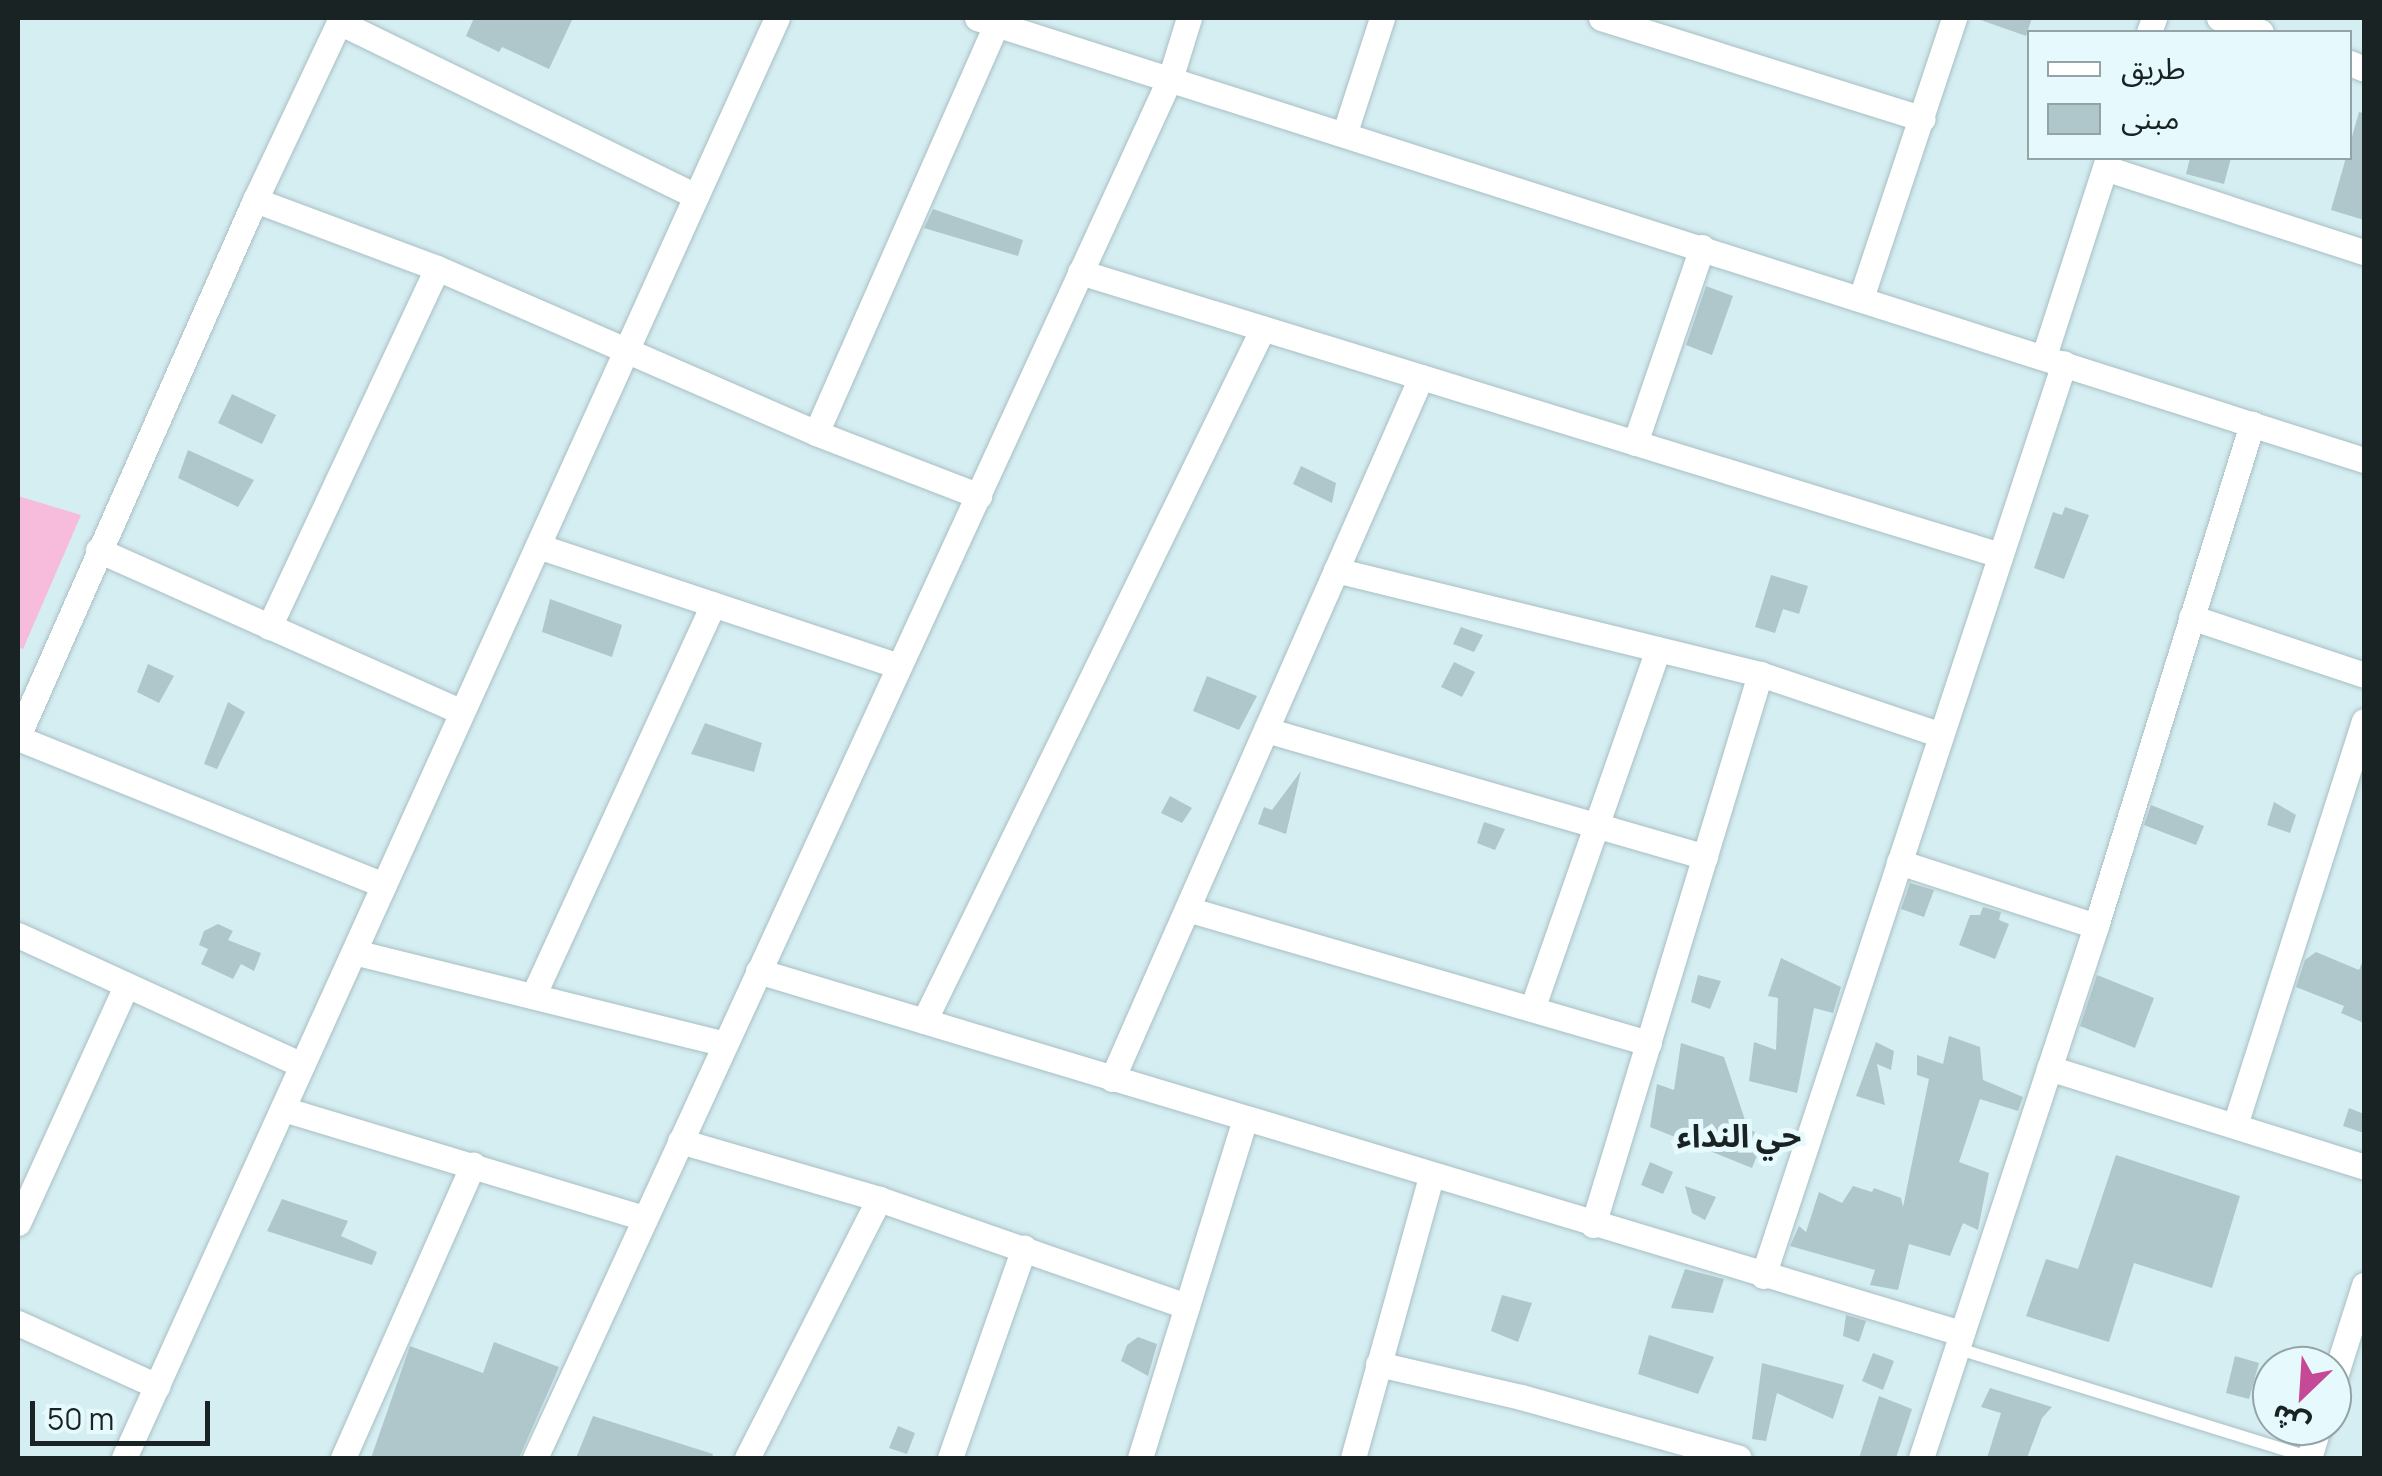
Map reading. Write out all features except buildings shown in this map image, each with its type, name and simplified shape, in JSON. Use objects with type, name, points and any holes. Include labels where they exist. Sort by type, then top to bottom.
[{"type":"street","points":[[124,1458],[777,18]]},
{"type":"street","points":[[536,1458],[1170,76],[1189,18]]},
{"type":"street","points":[[1345,132],[1382,18]]},
{"type":"street","points":[[1601,18],[1923,119]]},
{"type":"street","points":[[1862,298],[1954,18]]},
{"type":"street","points":[[2218,18],[2255,30]]},
{"type":"street","points":[[384,885],[18,737],[255,200],[340,20],[696,196]]},
{"type":"street","points":[[816,433],[987,20],[2364,460]]},
{"type":"street","points":[[1763,1276],[2000,555],[2106,163],[2364,252]]},
{"type":"street","points":[[255,200],[437,268],[816,433],[979,496]]},
{"type":"street","points":[[1635,442],[1702,247]]},
{"type":"street","points":[[269,626],[437,268]]},
{"type":"street","points":[[1080,272],[2000,555]]},
{"type":"street","points":[[924,1022],[1263,328]]},
{"type":"street","points":[[1112,1078],[1421,377]]},
{"type":"street","points":[[1920,1458],[2096,926],[2252,424]]},
{"type":"street","points":[[538,546],[899,666]]},
{"type":"street","points":[[98,550],[462,712]]},
{"type":"street","points":[[1336,570],[1760,674],[1941,735]]},
{"type":"street","points":[[533,996],[713,604]]},
{"type":"street","points":[[2191,617],[2364,675]]},
{"type":"street","points":[[1532,1009],[1658,649]]},
{"type":"street","points":[[1594,1225],[1760,674]]},
{"type":"street","points":[[2236,1125],[2364,721]]},
{"type":"street","points":[[1266,730],[1705,857]]},
{"type":"street","points":[[1899,862],[2096,926]]},
{"type":"street","points":[[1187,909],[1648,1043]]},
{"type":"street","points":[[18,935],[302,1065]]},
{"type":"street","points":[[354,952],[724,1044]]},
{"type":"street","points":[[758,971],[1763,1276],[1959,1340]]},
{"type":"street","points":[[18,1223],[126,986]]},
{"type":"street","points":[[2049,1068],[2364,1168]]},
{"type":"street","points":[[282,1109],[645,1218]]},
{"type":"street","points":[[1140,1458],[1245,1119]]},
{"type":"street","points":[[680,1141],[878,1199],[1187,1306]]},
{"type":"street","points":[[342,1458],[474,1165]]},
{"type":"street","points":[[1353,1458],[1432,1176]]},
{"type":"street","points":[[747,1458],[878,1199]]},
{"type":"street","points":[[950,1458],[1024,1248]]},
{"type":"street","points":[[2345,1346],[2364,1285]]},
{"type":"street","points":[[18,1323],[157,1386]]},
{"type":"street","points":[[1378,1364],[1522,1397],[1704,1454],[1739,1458]]},
{"type":"lane","points":[[1959,1340],[2309,1458]]},
{"type":"shaded area","points":[[18,496],[81,515],[23,649],[18,647]]},
{"type":"district","name":"حي النداء","points":[[1739,1135]]}]
